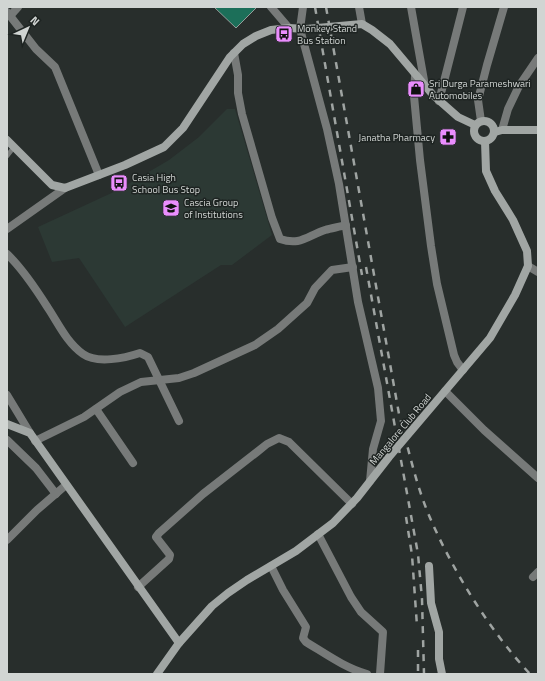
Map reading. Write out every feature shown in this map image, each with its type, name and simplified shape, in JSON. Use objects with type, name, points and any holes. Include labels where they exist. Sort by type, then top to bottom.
[{"type":"street","points":[[18,7],[8,14],[36,49],[55,67],[99,175]]},
{"type":"street","points":[[271,7],[289,28]]},
{"type":"street","points":[[303,7],[303,29],[339,184],[358,302],[378,388],[381,422],[373,449],[370,481]]},
{"type":"street","points":[[358,7],[362,24]]},
{"type":"street","points":[[411,7],[425,86]]},
{"type":"street","points":[[438,100],[463,7]]},
{"type":"street","points":[[478,123],[478,100],[504,7]]},
{"type":"street","points":[[7,229],[65,188],[125,165],[164,146],[183,128],[210,86],[234,53],[243,44],[256,36],[271,30],[362,24],[390,44],[415,76],[438,100],[458,117],[478,123]]},
{"type":"street","points":[[234,53],[238,75],[238,93],[242,114],[272,218],[280,239],[290,242],[302,240],[324,231],[346,225]]},
{"type":"street","points":[[538,58],[520,86],[498,131],[491,138],[485,141],[480,140],[475,135],[474,128],[478,123],[484,120],[492,123],[494,128],[498,131],[538,130]]},
{"type":"street","points":[[415,76],[414,96],[420,160],[433,265],[454,355],[463,370]]},
{"type":"street","points":[[7,140],[52,185],[65,188]]},
{"type":"street","points":[[485,141],[486,171],[495,191],[513,220],[527,251],[528,266],[538,272]]},
{"type":"street","points":[[7,254],[20,266],[71,343],[83,354],[94,358],[111,359],[129,357],[140,353],[148,357],[179,421]]},
{"type":"street","points":[[35,441],[84,417],[120,392],[141,382],[179,378],[194,373],[255,345],[278,329],[307,303],[315,288],[332,270],[353,266]]},
{"type":"street","name":"Mangalore Club Road","points":[[159,673],[179,643],[217,602],[240,584],[296,551],[333,524],[352,504],[389,457],[490,338],[515,295],[528,266]]},
{"type":"street","points":[[446,390],[484,430],[538,478]]},
{"type":"street","points":[[7,395],[35,441],[179,643]]},
{"type":"street","points":[[96,409],[133,463]]},
{"type":"street","points":[[7,424],[30,433]]},
{"type":"street","points":[[138,587],[169,559],[170,555],[156,537],[159,533],[203,494],[262,448],[279,438],[289,442],[352,504]]},
{"type":"street","points":[[7,440],[36,468],[56,494]]},
{"type":"street","points":[[7,540],[37,510],[66,485]]},
{"type":"street","points":[[318,534],[351,597],[361,612],[383,632],[380,674]]},
{"type":"street","points":[[271,566],[283,590],[306,627],[303,638],[306,642],[333,659],[356,671],[367,674]]},
{"type":"street","points":[[429,566],[431,603],[438,632],[439,658],[442,674]]},
{"type":"lane","points":[[7,156],[14,147]]},
{"type":"shaded area","name":"Cascia Group of Institutions","points":[[227,109],[235,109],[272,235],[232,265],[221,265],[125,327],[79,258],[52,262],[38,227],[118,190],[169,160],[199,137]]},
{"type":"building","points":[[214,7],[257,7],[236,28]]},
{"type":"railway","points":[[315,7],[362,275]]},
{"type":"railway","points":[[326,7],[399,414],[419,489],[437,534],[472,598],[500,638],[530,674]]},
{"type":"railway","points":[[366,267],[418,554],[422,599],[424,674]]},
{"type":"railway","points":[[406,517],[412,555],[417,626]]},
{"type":"railway","points":[[418,650],[418,674]]},
{"type":"place","name":"Monkey Stand Bus Station","points":[[284,34]]},
{"type":"place","name":"Sri Durga Parameshwari Automobiles","points":[[416,89]]},
{"type":"place","name":"Janatha Pharmacy","points":[[448,137]]},
{"type":"place","name":"Casia High School Bus Stop","points":[[119,183]]},
{"type":"place","name":"Cascia Group of Institutions","points":[[171,208]]}]
